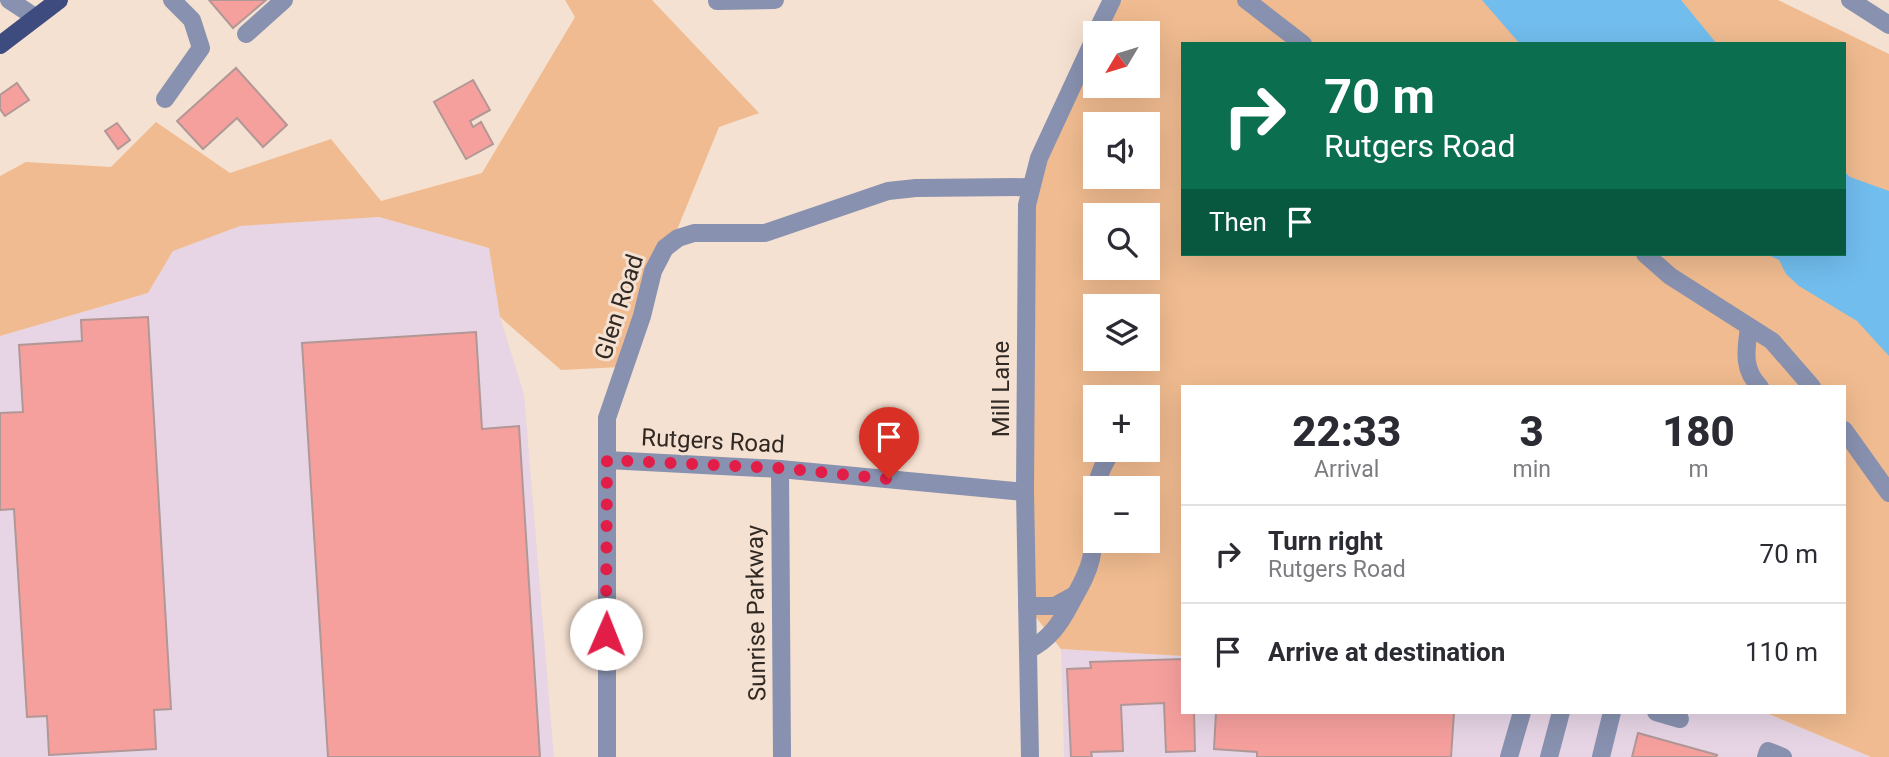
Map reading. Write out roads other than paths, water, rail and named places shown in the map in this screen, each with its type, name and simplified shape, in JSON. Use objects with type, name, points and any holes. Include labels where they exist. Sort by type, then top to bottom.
[{"type":"main road","points":[[0,45],[59,0]]},
{"type":"street","points":[[9,0],[35,17]]},
{"type":"street","points":[[165,99],[201,48],[192,20],[172,0]]},
{"type":"street","points":[[246,34],[284,0]]},
{"type":"street","points":[[717,1],[775,0]]},
{"type":"street","name":"Mill Lane","points":[[1102,21],[1112,0]]},
{"type":"street","points":[[1247,0],[1300,42]]},
{"type":"street","points":[[1850,0],[1889,25]]},
{"type":"street","name":"Mill Lane","points":[[1030,757],[1025,492],[1025,243],[1031,187],[1039,158],[1083,62]]},
{"type":"street","name":"Glen Road","points":[[607,757],[607,418],[642,316],[653,271],[665,248],[678,238],[694,233],[765,233],[888,191],[916,188],[1031,187]]},
{"type":"street","points":[[1647,256],[1670,276],[1772,341],[1810,385]]},
{"type":"street","points":[[1749,327],[1745,358],[1752,378],[1758,385]]},
{"type":"street","points":[[1846,433],[1889,493]]},
{"type":"street","name":"Rutgers Road","points":[[607,460],[779,468],[1025,492]]},
{"type":"street","points":[[1028,650],[1044,642],[1063,620],[1082,586],[1092,557],[1095,484],[1107,462]]},
{"type":"street","name":"Sunrise Parkway","points":[[779,468],[782,757]]},
{"type":"street","points":[[1027,606],[1055,606],[1075,595]]},
{"type":"street","points":[[1510,757],[1521,714]]},
{"type":"street","points":[[1549,757],[1560,714]]},
{"type":"street","points":[[1601,757],[1612,714]]},
{"type":"street","points":[[1663,714],[1681,719]]},
{"type":"water","points":[[1482,0],[1681,0],[1715,42],[1518,42]]},
{"type":"water","points":[[1846,173],[1850,177],[1889,191],[1889,356],[1857,321],[1799,286],[1786,274],[1779,260],[1770,256],[1846,256]]}]
